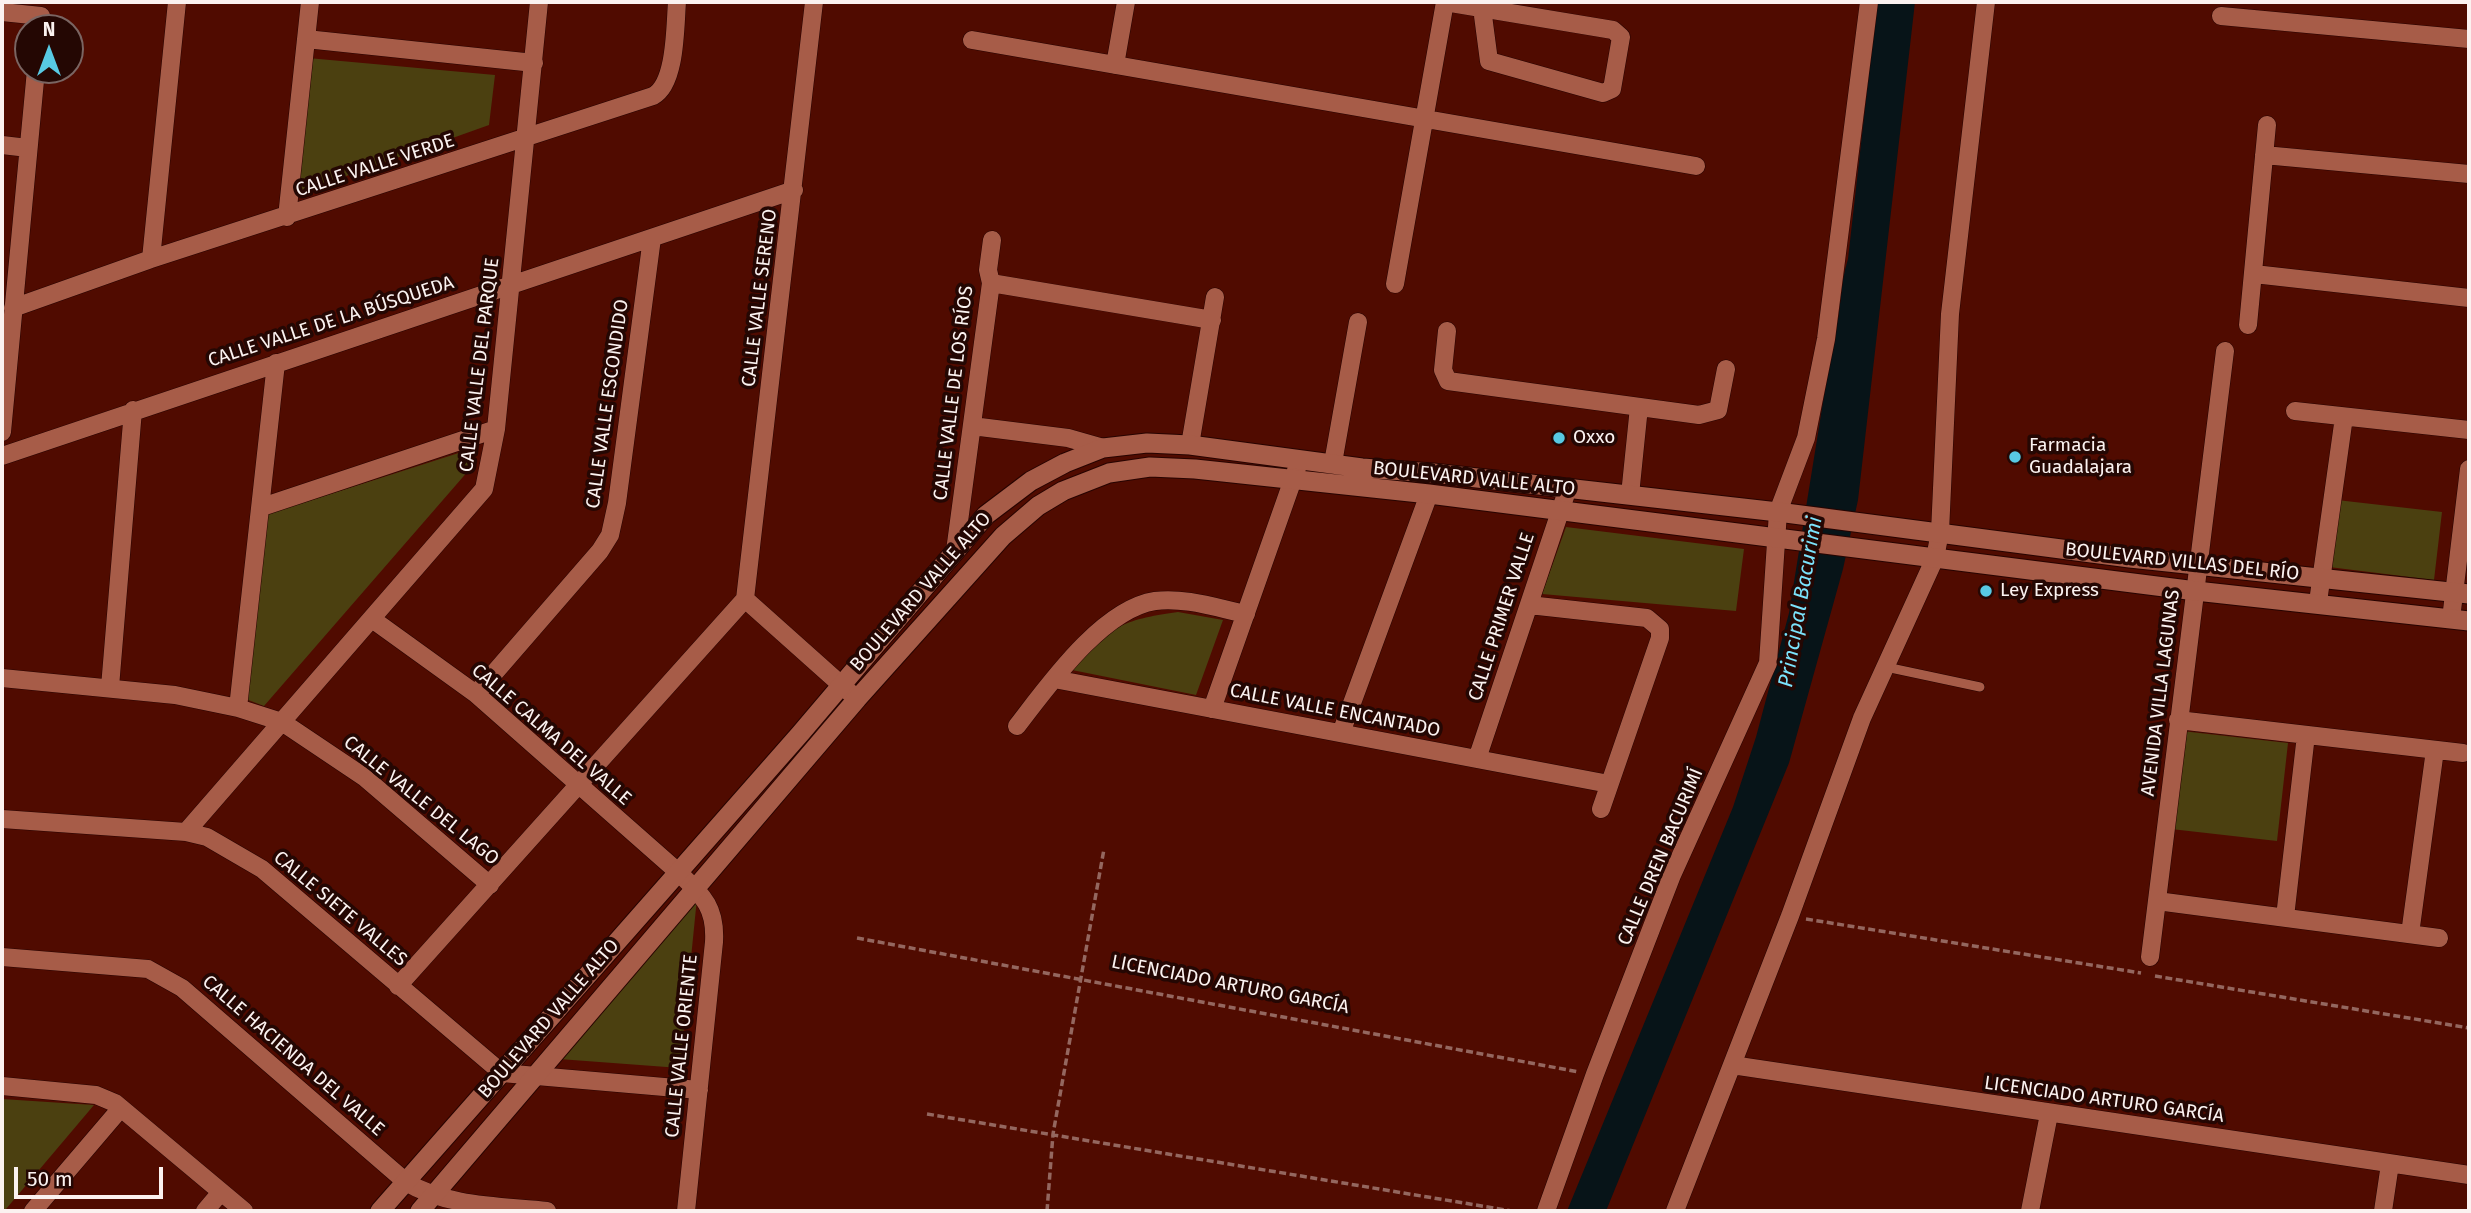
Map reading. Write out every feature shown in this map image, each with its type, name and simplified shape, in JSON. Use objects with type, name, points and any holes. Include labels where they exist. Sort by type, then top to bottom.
[{"type":"street","points":[[151,259],[177,2]]},
{"type":"street","points":[[287,217],[310,2]]},
{"type":"street","name":"CALLE VALLE DEL PARQUE","points":[[186,832],[484,489],[496,429],[539,2]]},
{"type":"street","name":"CALLE VALLE VERDE","points":[[13,308],[151,259],[287,217],[660,93],[669,73],[677,2]]},
{"type":"street","name":"CALLE VALLE SERENO","points":[[745,599],[814,2]]},
{"type":"street","points":[[1115,65],[1126,2]]},
{"type":"street","points":[[1395,284],[1445,2],[1482,8],[1617,32],[1621,37],[1612,89],[1603,93],[1489,61],[1482,8]]},
{"type":"street","name":"CALLE DREN BACURIMÍ","points":[[1546,1211],[1595,1074],[1672,875],[1768,663],[1785,513],[1806,438],[1826,339],[1869,2]]},
{"type":"street","points":[[1681,1210],[1732,1065],[1862,718],[1935,558],[1940,532],[1950,314],[1967,190],[1986,2]]},
{"type":"street","points":[[2,12],[28,14]]},
{"type":"street","points":[[2221,16],[2469,39]]},
{"type":"street","points":[[306,39],[534,63]]},
{"type":"street","points":[[972,40],[1696,166]]},
{"type":"street","points":[[2,432],[13,308],[9,282],[35,84]]},
{"type":"street","points":[[2248,325],[2267,125]]},
{"type":"street","points":[[2,145],[28,148]]},
{"type":"street","points":[[2264,155],[2469,174]]},
{"type":"street","name":"CALLE VALLE DE LA BÚSQUEDA","points":[[2,456],[794,190]]},
{"type":"street","name":"CALLE VALLE ESCONDIDO","points":[[476,694],[600,551],[610,534],[617,503],[652,238]]},
{"type":"street","name":"CALLE VALLE DE LOS RÍOS","points":[[955,551],[990,283],[988,270],[992,240]]},
{"type":"street","points":[[2254,274],[2469,298]]},
{"type":"street","points":[[990,283],[1212,320]]},
{"type":"street","points":[[1190,445],[1215,297]]},
{"type":"street","points":[[1333,463],[1357,322]]},
{"type":"street","points":[[1447,331],[1443,370],[1448,381],[1699,415],[1718,410],[1726,369]]},
{"type":"street","name":"AVENIDA VILLA LAGUNAS","points":[[2150,957],[2225,351]]},
{"type":"street","points":[[239,708],[276,363]]},
{"type":"street","points":[[1630,495],[1639,407]]},
{"type":"street","points":[[110,687],[133,411]]},
{"type":"street","points":[[2295,411],[2469,430]]},
{"type":"street","points":[[2318,602],[2344,417]]},
{"type":"street","points":[[972,426],[1068,438],[1103,448]]},
{"type":"street","points":[[262,508],[496,429]]},
{"type":"street","name":"BOULEVARD VALLE ALTO","points":[[380,1211],[678,872],[986,515],[1031,481],[1065,463],[1103,448],[1146,443],[1190,445],[1785,513],[1894,528]]},
{"type":"street","points":[[1212,709],[1300,458]]},
{"type":"street","name":"BOULEVARD VALLE ALTO","points":[[420,1211],[857,699],[1003,536],[1038,506],[1063,491],[1109,472],[1150,467],[1429,494],[1935,558]]},
{"type":"street","points":[[2460,620],[2469,469]]},
{"type":"street","name":"CALLE PRIMER VALLE","points":[[1477,759],[1568,488]]},
{"type":"street","points":[[1341,733],[1429,494]]},
{"type":"street","name":"BOULEVARD VILLAS DEL RÍO","points":[[1894,528],[2198,566],[2462,593]]},
{"type":"street","name":"BOULEVARD VILLAS DEL RÍO","points":[[1935,558],[2196,591],[2318,602],[2460,620]]},
{"type":"street","points":[[398,986],[745,599],[857,699]]},
{"type":"street","points":[[1017,726],[1054,679],[1100,631],[1130,610],[1154,601],[1182,601],[1245,614]]},
{"type":"street","points":[[1529,605],[1647,618],[1660,629],[1660,638],[1601,809]]},
{"type":"street","name":"CALLE CALMA DEL VALLE","points":[[372,619],[476,694],[696,890]]},
{"type":"street","name":"CALLE VALLE DEL LAGO","points":[[2,678],[175,695],[239,708],[282,722],[364,777],[491,885]]},
{"type":"street","name":"CALLE VALLE ENCANTADO","points":[[1054,679],[1609,784]]},
{"type":"street","points":[[2178,720],[2463,753]]},
{"type":"street","points":[[2286,918],[2306,735]]},
{"type":"street","points":[[2410,934],[2435,750]]},
{"type":"street","name":"CALLE SIETE VALLES","points":[[2,818],[186,832],[207,837],[262,869],[502,1073]]},
{"type":"street","name":"CALLE VALLE ORIENTE","points":[[686,1211],[715,920],[707,902],[696,890]]},
{"type":"street","points":[[2157,901],[2439,938]]},
{"type":"street","name":"CALLE HACIENDA DEL VALLE","points":[[2,957],[127,966],[162,975],[181,988],[406,1182],[458,1202],[547,1211]]},
{"type":"street","name":"LICENCIADO ARTURO GARCÍA","points":[[1732,1065],[2469,1175]]},
{"type":"street","points":[[502,1073],[698,1090]]},
{"type":"street","points":[[2,1086],[96,1095],[121,1108],[244,1211]]},
{"type":"street","points":[[33,1211],[121,1108]]},
{"type":"street","points":[[2030,1211],[2049,1114]]},
{"type":"street","points":[[2383,1211],[2390,1164]]},
{"type":"street","points":[[205,1211],[221,1192]]},
{"type":"lane","points":[[1886,667],[1980,687]]},
{"type":"path","points":[[1047,1211],[1053,1134],[1104,849]]},
{"type":"path","points":[[1790,916],[2469,1028]]},
{"type":"path","name":"LICENCIADO ARTURO GARCÍA","points":[[857,938],[1595,1074]]},
{"type":"path","points":[[927,1114],[1512,1211]]},
{"type":"shaded area","points":[[308,58],[495,75],[489,125],[293,195]]},
{"type":"shaded area","points":[[471,449],[469,470],[264,706],[243,698],[259,517]]},
{"type":"shaded area","points":[[2337,500],[2442,512],[2434,580],[2329,567]]},
{"type":"shaded area","points":[[1566,527],[1744,549],[1736,611],[1542,594]]},
{"type":"shaded area","points":[[1178,612],[1223,620],[1196,695],[1072,670],[1096,644],[1118,628],[1142,618]]},
{"type":"shaded area","points":[[2182,731],[2288,743],[2277,841],[2171,829]]},
{"type":"shaded area","points":[[697,898],[680,1068],[559,1059]]},
{"type":"shaded area","points":[[2,1099],[94,1105],[6,1209],[2,1209]]},
{"type":"water","name":"Principal Bacurimi","points":[[1877,2],[1915,2],[1858,500],[1843,569],[1789,763],[1606,1211],[1567,1211],[1733,807],[1756,737],[1789,613],[1848,259]]},
{"type":"place","name":"Oxxo","points":[[1559,438]]},
{"type":"place","name":"Farmacia Guadalajara","points":[[2015,457]]},
{"type":"place","name":"Ley Express","points":[[1986,591]]}]
